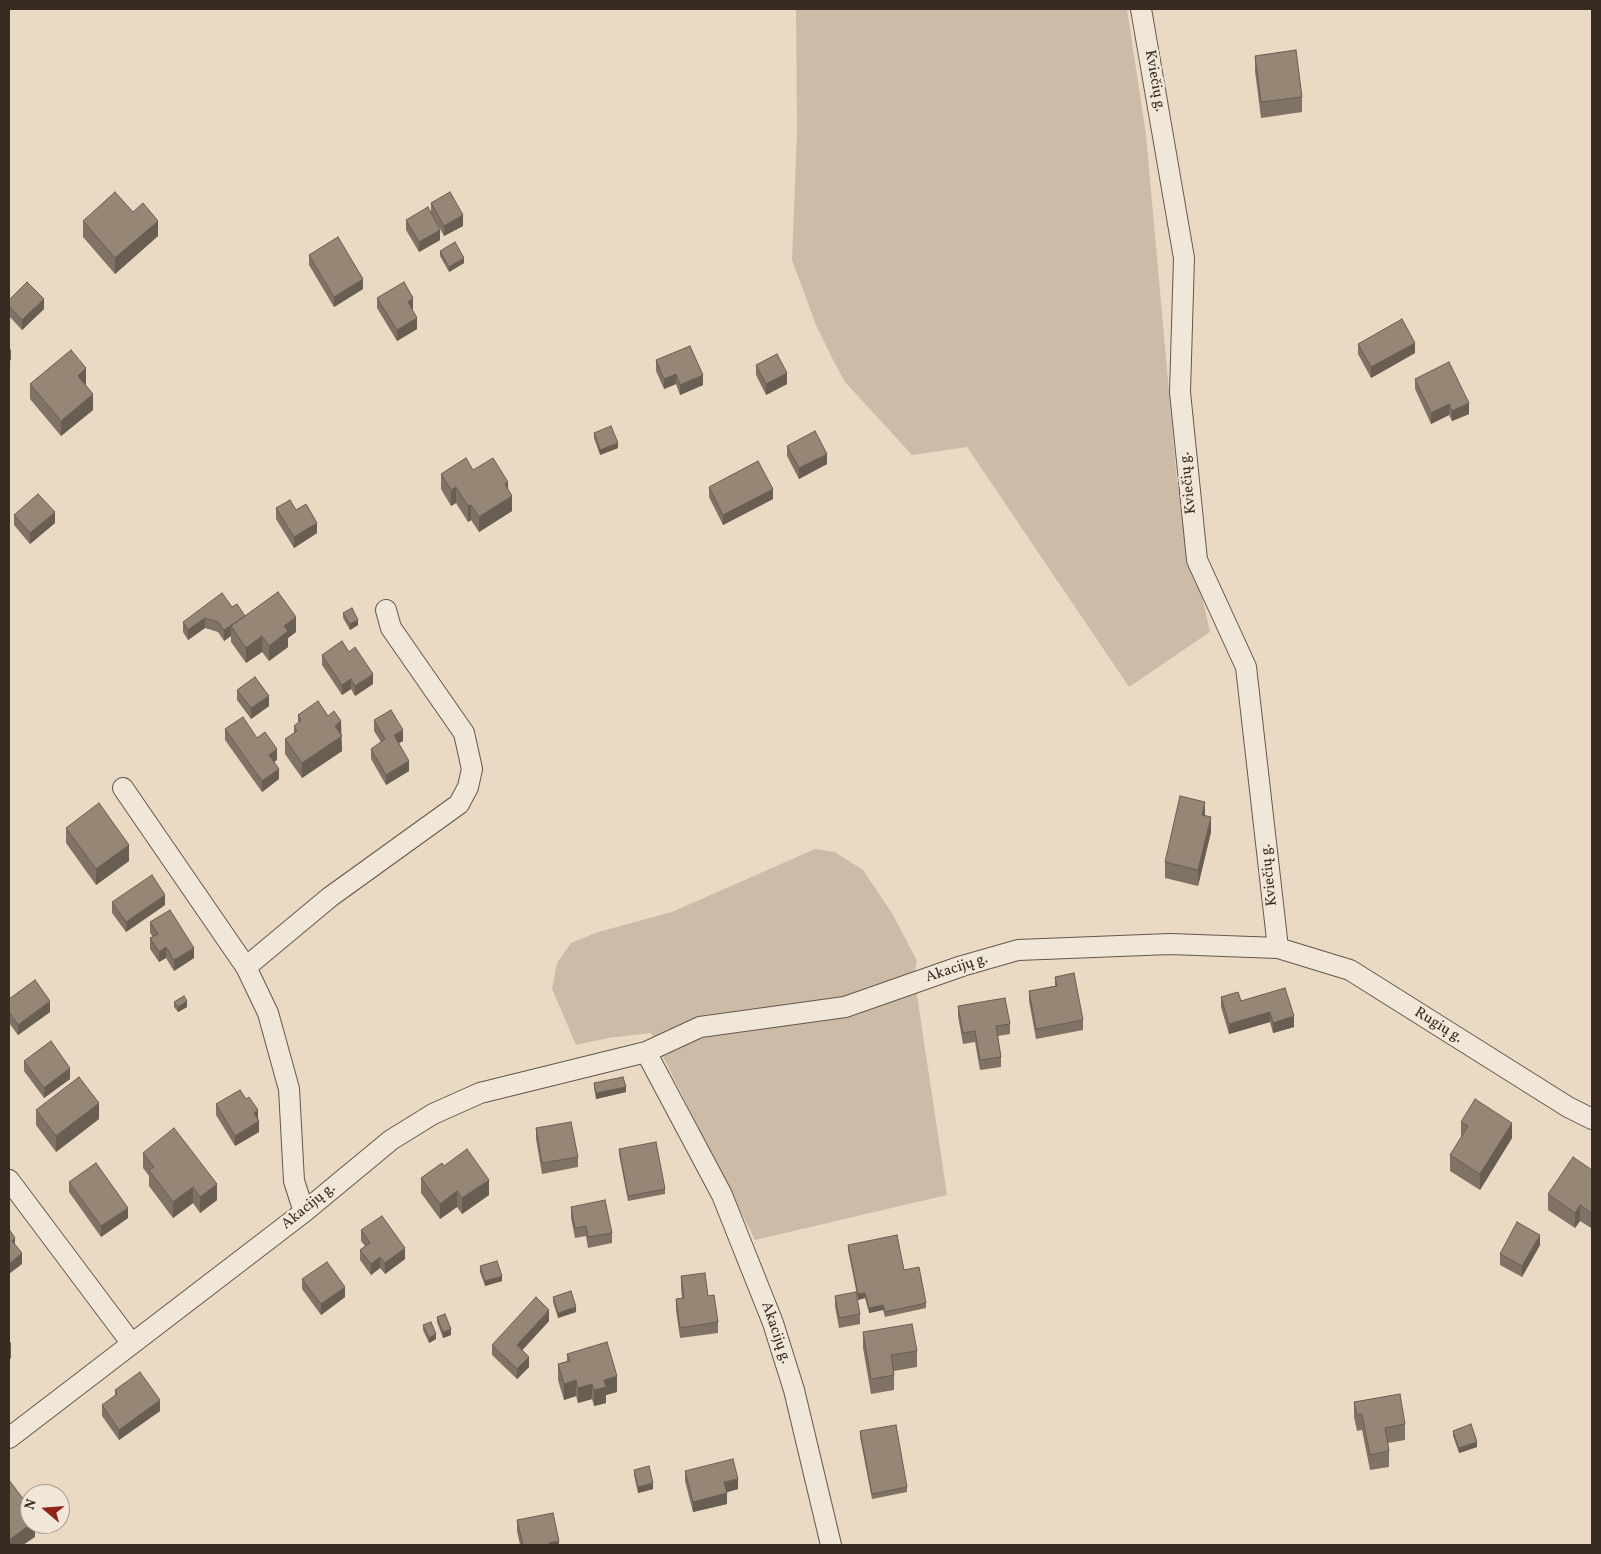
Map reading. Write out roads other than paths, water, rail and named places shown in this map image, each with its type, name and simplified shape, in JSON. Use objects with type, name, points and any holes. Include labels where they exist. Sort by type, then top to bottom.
[{"type":"street","name":"Kviečių g.","points":[[1142,9],[1184,258],[1180,392],[1197,560],[1246,667],[1278,948]]},
{"type":"street","points":[[246,968],[330,897],[459,804],[468,787],[472,769],[464,733],[391,628],[386,610]]},
{"type":"street","points":[[123,788],[246,968],[268,1013],[289,1089],[294,1181],[304,1212]]},
{"type":"street","name":"Akacijų g.","points":[[9,1438],[304,1212],[391,1140],[433,1114],[480,1093],[646,1052],[700,1027],[845,1006],[962,966],[1018,950],[1170,944],[1278,948]]},
{"type":"street","name":"Rugių g.","points":[[1278,948],[1350,970],[1568,1107],[1592,1119]]},
{"type":"street","name":"Akacijų g.","points":[[646,1052],[722,1195],[773,1323],[794,1390],[831,1545]]},
{"type":"street","points":[[9,1180],[132,1344]]}]
